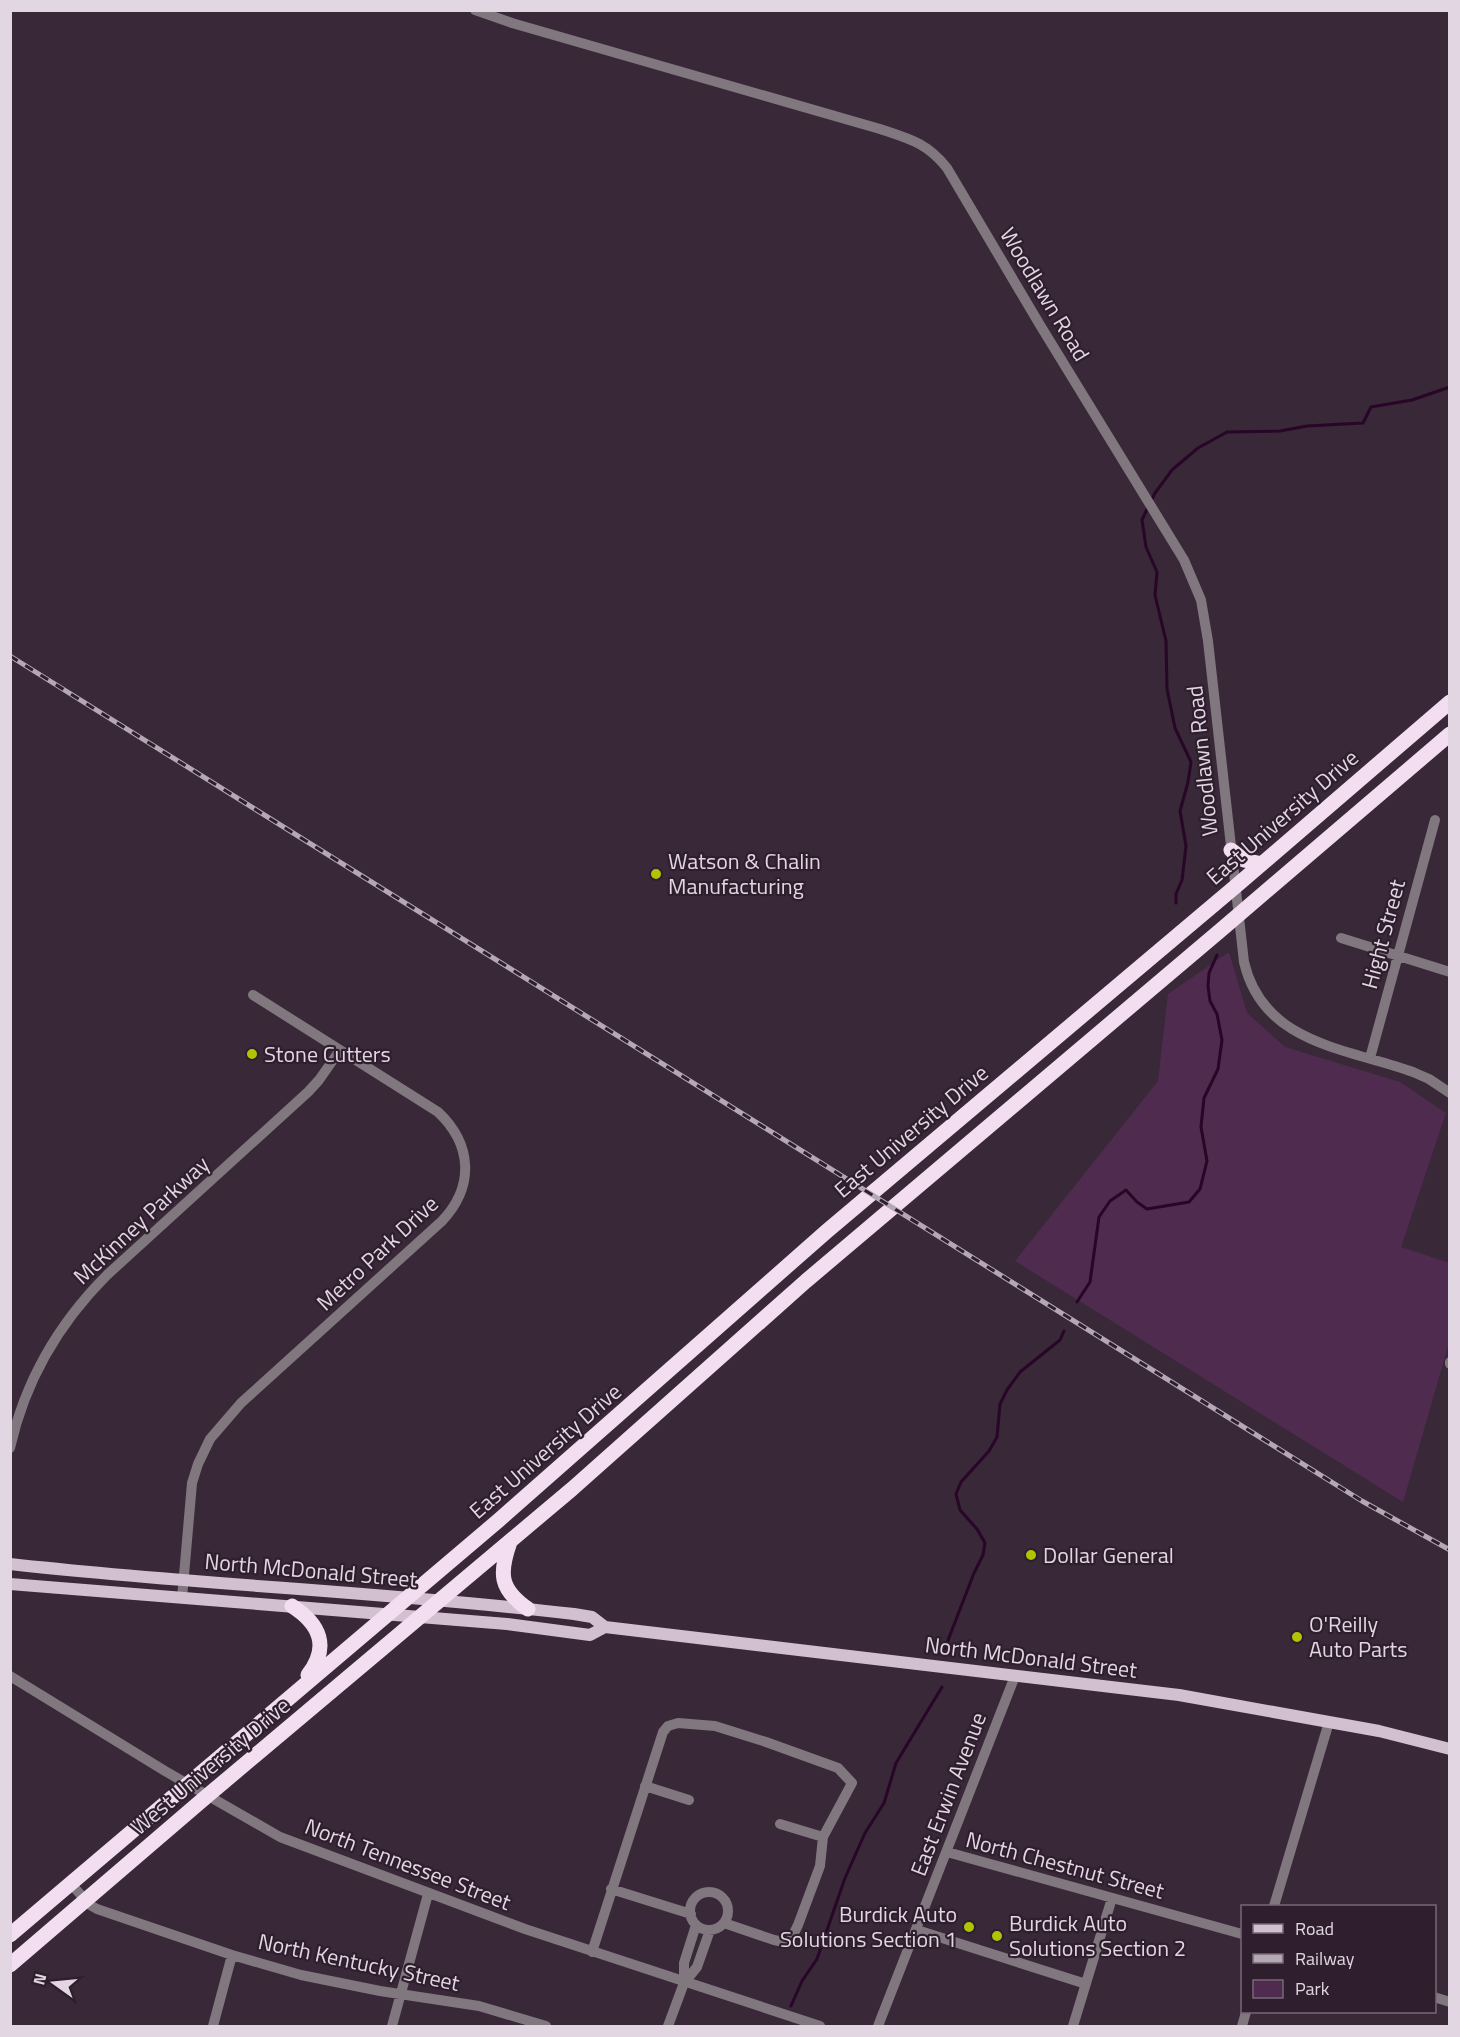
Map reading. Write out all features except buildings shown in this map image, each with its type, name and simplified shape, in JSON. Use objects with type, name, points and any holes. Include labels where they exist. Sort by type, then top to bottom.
[{"type":"highway","name":"East University Drive","points":[[405,1599],[610,1424],[794,1260],[1262,864],[1449,702]]},
{"type":"highway","name":"East University Drive","points":[[439,1601],[626,1443],[806,1281],[1449,734]]},
{"type":"highway","points":[[1370,771],[1385,790]]},
{"type":"highway","points":[[1231,850],[1244,860],[1262,864]]},
{"type":"highway","points":[[1068,1029],[1083,1047]]},
{"type":"highway","points":[[610,1424],[626,1443]]},
{"type":"highway","points":[[512,1539],[504,1560],[503,1578],[514,1599],[528,1609]]},
{"type":"highway","name":"West University Drive","points":[[10,1935],[405,1599]]},
{"type":"highway","name":"West University Drive","points":[[10,1965],[439,1601]]},
{"type":"highway","points":[[290,1697],[315,1665],[320,1647],[318,1632],[313,1622],[292,1606]]},
{"type":"main road","name":"North McDonald Street","points":[[10,1564],[183,1581],[528,1609],[592,1617],[604,1627],[1179,1695],[1379,1731],[1449,1749]]},
{"type":"main road","name":"North McDonald Street","points":[[10,1584],[507,1624],[590,1635],[604,1627]]},
{"type":"street","name":"Woodlawn Road","points":[[475,10],[512,23],[880,129],[916,141],[934,153],[947,168],[1184,560],[1197,587],[1208,633],[1244,962],[1257,995],[1281,1023],[1300,1035],[1422,1076],[1449,1093]]},
{"type":"street","name":"Hight Street","points":[[1370,1058],[1435,820]]},
{"type":"street","points":[[1341,938],[1449,972]]},
{"type":"street","name":"Metro Park Drive","points":[[182,1598],[192,1483],[210,1439],[242,1403],[442,1221],[455,1206],[462,1191],[465,1172],[464,1153],[452,1126],[430,1106],[253,995]]},
{"type":"street","name":"McKinney Parkway","points":[[10,1448],[20,1412],[37,1369],[77,1307],[107,1275],[312,1089],[340,1050]]},
{"type":"street","name":"North Tennessee Street","points":[[10,1676],[207,1796],[280,1837],[428,1894],[592,1952],[820,2026]]},
{"type":"street","name":"East Erwin Avenue","points":[[878,2026],[1015,1676]]},
{"type":"street","points":[[1274,1905],[1329,1722]]},
{"type":"street","points":[[592,1952],[663,1732],[668,1726],[678,1723],[715,1726],[766,1742],[838,1768],[852,1783],[823,1837],[820,1866],[789,1943],[724,1923]]},
{"type":"street","points":[[645,1786],[689,1800]]},
{"type":"street","points":[[780,1824],[823,1837]]},
{"type":"street","name":"North Chestnut Street","points":[[947,1852],[1241,1934]]},
{"type":"street","name":"North Kentucky Street","points":[[71,1884],[86,1901],[97,1909],[232,1955],[301,1975],[401,1995],[479,2006],[546,2026]]},
{"type":"street","points":[[611,1889],[691,1914]]},
{"type":"street","points":[[684,1983],[684,1963],[696,1925],[691,1914],[693,1902],[697,1897],[708,1893],[714,1893],[724,1900],[727,1905],[727,1918],[720,1927],[710,1930],[696,1925]]},
{"type":"street","points":[[392,2026],[428,1894]]},
{"type":"street","points":[[1073,2026],[1112,1898]]},
{"type":"street","points":[[668,2026],[684,1983],[697,1967],[710,1930]]},
{"type":"street","points":[[917,1930],[1086,1983]]},
{"type":"street","points":[[213,2026],[232,1955]]},
{"type":"green space","points":[[1229,952],[1247,1013],[1285,1047],[1400,1082],[1446,1113],[1401,1247],[1450,1263],[1449,1343],[1403,1502],[1015,1261],[1158,1081],[1168,994]]},
{"type":"waterway","points":[[1151,501],[1172,470],[1198,448],[1227,432],[1280,431],[1307,426],[1363,423],[1371,407],[1412,400],[1450,387]]},
{"type":"waterway","points":[[1148,507],[1142,520],[1146,547],[1157,572],[1155,595],[1166,641],[1167,689],[1175,728],[1191,762],[1180,811],[1186,846],[1182,880],[1176,894],[1176,903]]},
{"type":"waterway","points":[[1077,1302],[1090,1282],[1099,1217],[1110,1201],[1126,1190],[1147,1209],[1189,1202],[1200,1189],[1207,1161],[1201,1127],[1204,1098],[1218,1069],[1222,1040],[1217,1014],[1210,1001],[1208,986],[1209,973],[1217,955]]},
{"type":"waterway","points":[[945,1648],[983,1555],[985,1543],[977,1529],[960,1510],[956,1494],[961,1482],[989,1451],[997,1437],[1000,1404],[1007,1390],[1020,1372],[1060,1340],[1064,1331]]},
{"type":"waterway","points":[[791,2006],[802,1981],[817,1959],[845,1878],[865,1833],[884,1803],[896,1763],[942,1687]]},
{"type":"railway","points":[[10,656],[1362,1501],[1450,1550]]},
{"type":"place","name":"Watson & Chalin Manufacturing","points":[[656,874]]},
{"type":"place","name":"Stone Cutters","points":[[252,1054]]},
{"type":"place","name":"Dollar General","points":[[1031,1555]]},
{"type":"place","name":"O'Reilly Auto Parts","points":[[1297,1637]]},
{"type":"place","name":"Burdick Auto Solutions Section 1","points":[[969,1927]]},
{"type":"place","name":"Burdick Auto Solutions Section 2","points":[[997,1936]]}]
